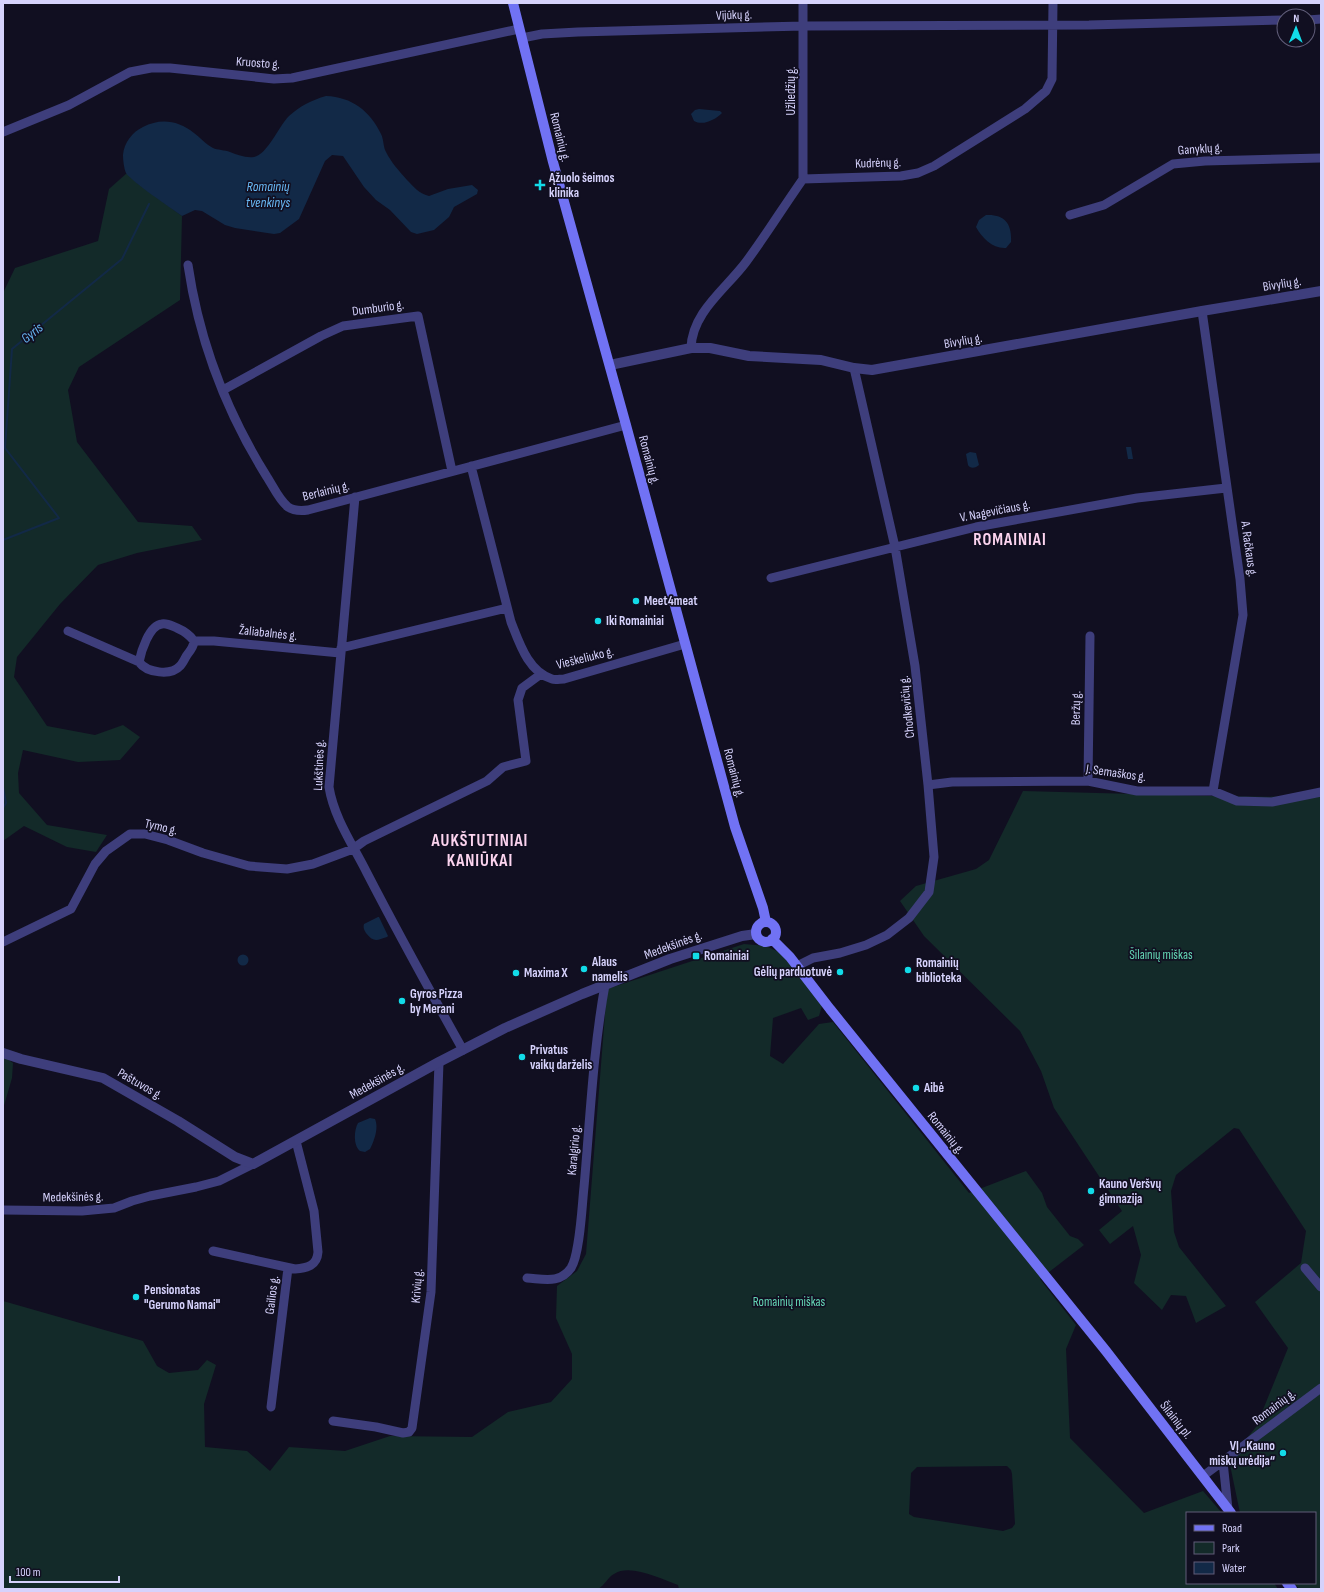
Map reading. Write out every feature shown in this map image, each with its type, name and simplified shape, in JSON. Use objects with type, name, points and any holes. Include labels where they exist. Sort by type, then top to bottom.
[{"type":"main road","name":"Romainių g.","points":[[514,3],[553,162],[610,365],[735,827],[764,908],[766,922]]},
{"type":"main road","points":[[766,922],[774,927],[775,934],[772,939],[766,942],[757,937],[756,934],[757,927],[766,922]]},
{"type":"main road","name":"Romainių g.","points":[[772,939],[797,966],[1100,1343]]},
{"type":"main road","name":"Šilainių pl.","points":[[1100,1343],[1230,1511]]},
{"type":"street","name":"Užliedžių g.","points":[[803,3],[803,179]]},
{"type":"street","name":"Kudrėnų g.","points":[[803,179],[901,176],[918,173],[934,166],[1025,109],[1046,91],[1052,79],[1053,3]]},
{"type":"street","name":"Vijūkų g.","points":[[521,33],[542,34],[804,26],[1053,25],[1276,20]]},
{"type":"street","name":"Kruosto g.","points":[[3,132],[69,105],[130,72],[151,68],[170,68],[274,79],[292,78],[521,33]]},
{"type":"street","name":"Ganyklų g.","points":[[1070,215],[1104,205],[1173,164],[1205,161],[1321,158]]},
{"type":"street","points":[[691,348],[692,339],[698,323],[708,306],[734,279],[803,179]]},
{"type":"street","name":"Berlainių g.","points":[[188,265],[199,322],[228,404],[263,470],[284,503],[289,508],[301,511],[308,510],[626,425]]},
{"type":"street","name":"Bivylių g.","points":[[610,365],[691,348],[710,348],[749,356],[821,360],[854,368],[872,370],[1321,291]]},
{"type":"street","name":"A. Račkaus g.","points":[[1202,311],[1240,579],[1243,615],[1214,791]]},
{"type":"street","name":"Dumburio g.","points":[[223,390],[321,336],[343,326],[418,316],[452,471]]},
{"type":"street","name":"Chodkevičių g.","points":[[797,966],[813,958],[866,945],[881,938],[909,918],[929,892],[934,857],[915,666],[895,547],[854,368]]},
{"type":"street","name":"Vieškeliuko g.","points":[[470,466],[507,608],[519,643],[534,668],[541,674],[553,679],[564,679],[685,644]]},
{"type":"street","name":"V. Nagevičiaus g.","points":[[771,578],[976,527],[1137,498],[1226,488]]},
{"type":"street","name":"Lukštinės g.","points":[[356,497],[340,650],[329,787],[331,798],[353,849],[423,980],[463,1050]]},
{"type":"street","points":[[340,650],[507,608]]},
{"type":"street","points":[[68,631],[139,662],[147,669],[163,672],[173,670],[180,666],[193,647],[194,641],[187,633],[168,624],[157,625],[148,636],[141,652],[139,662]]},
{"type":"street","name":"Beržų g.","points":[[1088,781],[1090,636]]},
{"type":"street","name":"Žaliabalnės g.","points":[[194,641],[214,641],[340,650]]},
{"type":"street","name":"Tymo g.","points":[[3,942],[71,908],[95,864],[106,851],[130,834],[145,834],[168,840],[203,853],[250,866],[287,869],[313,864],[353,849],[364,841],[481,784],[503,767],[526,761],[518,700],[522,688],[541,674]]},
{"type":"street","name":"J. Semaškos g.","points":[[928,786],[952,782],[1088,781],[1137,791],[1214,791],[1237,801],[1272,802],[1321,792]]},
{"type":"street","name":"Medekšinės g.","points":[[3,1210],[82,1211],[114,1208],[150,1196],[219,1181],[505,1028],[670,959],[742,936],[756,934]]},
{"type":"street","name":"Karalgirio g.","points":[[527,1278],[557,1280],[564,1276],[571,1268],[574,1261],[581,1222],[598,1036],[605,985]]},
{"type":"street","name":"Paštuvos g.","points":[[3,1053],[21,1059],[103,1078],[172,1117],[235,1157],[253,1164]]},
{"type":"street","name":"Krivių g.","points":[[333,1421],[376,1426],[403,1433],[409,1432],[412,1428],[431,1292],[439,1062]]},
{"type":"street","name":"Gailios g.","points":[[271,1407],[288,1268],[308,1268],[318,1259],[314,1211],[296,1141]]},
{"type":"street","points":[[213,1251],[288,1268]]},
{"type":"street","points":[[1305,1268],[1321,1287]]},
{"type":"street","name":"Romainių g.","points":[[1203,1476],[1321,1388]]},
{"type":"street","points":[[1223,1462],[1230,1511]]},
{"type":"green space","points":[[127,173],[137,183],[182,216],[180,300],[79,367],[68,390],[77,442],[138,522],[192,526],[202,540],[137,553],[98,565],[60,604],[17,657],[14,677],[47,726],[95,735],[123,725],[140,737],[120,760],[78,762],[23,750],[18,773],[19,793],[47,825],[107,835],[96,852],[67,847],[24,826],[3,841],[3,293],[15,268],[98,241],[109,189]]},
{"type":"green space","name":"Šilainių miškas","points":[[1023,791],[1209,796],[1309,797],[1321,795],[1321,1589],[1299,1589],[1295,1584],[1316,1584],[1316,1512],[1240,1512],[1229,1460],[1256,1427],[1288,1348],[1255,1302],[1301,1263],[1306,1231],[1239,1129],[1234,1128],[1176,1175],[1171,1191],[1174,1232],[1179,1247],[1226,1306],[1196,1323],[1186,1296],[1171,1295],[1162,1310],[1134,1283],[1141,1255],[1133,1226],[1110,1244],[1099,1230],[1122,1211],[1054,1108],[1041,1071],[1020,1031],[924,936],[900,901],[916,886],[976,869],[989,860]]},
{"type":"green space","name":"Romainių miškas","points":[[744,944],[766,946],[785,955],[822,1006],[819,1016],[808,1020],[801,1008],[773,1018],[770,1056],[783,1064],[819,1024],[833,1022],[969,1193],[1026,1171],[1042,1193],[1047,1207],[1070,1236],[1078,1239],[1084,1245],[1040,1279],[1076,1325],[1066,1349],[1070,1438],[1144,1513],[1203,1491],[1221,1512],[1186,1512],[1186,1584],[1275,1584],[1278,1589],[679,1589],[678,1585],[646,1573],[628,1570],[614,1574],[598,1589],[3,1589],[3,1301],[143,1341],[157,1366],[169,1373],[198,1370],[207,1360],[216,1365],[204,1404],[205,1447],[247,1451],[270,1471],[289,1447],[345,1451],[390,1436],[472,1437],[508,1412],[551,1402],[572,1379],[572,1354],[556,1318],[557,1286],[577,1271],[586,1254],[607,989]],"holes":[[[1007,1466],[1011,1470],[1015,1524],[1012,1528],[1003,1531],[914,1517],[909,1514],[911,1473],[917,1467]]]},
{"type":"green space","points":[[3,1056],[13,1063],[12,1078],[3,1109]]},
{"type":"water","name":"Romainių tvenkinys","points":[[326,96],[352,102],[366,112],[377,126],[383,139],[385,150],[390,159],[407,180],[425,195],[429,196],[448,189],[472,185],[478,190],[477,194],[454,207],[449,217],[434,230],[417,234],[411,232],[390,210],[376,200],[364,187],[343,156],[332,155],[325,161],[299,219],[280,233],[274,234],[225,225],[202,211],[195,210],[182,216],[152,195],[125,171],[123,155],[127,142],[135,132],[149,124],[156,122],[169,122],[182,125],[213,148],[245,157],[254,157],[264,151],[293,112],[316,99]]},
{"type":"water","points":[[695,110],[720,111],[722,113],[709,122],[701,123],[694,121],[691,114]]},
{"type":"water","points":[[986,215],[993,215],[1003,218],[1009,225],[1011,242],[1006,248],[992,245],[978,231],[976,227],[979,220]]},
{"type":"water","points":[[1126,447],[1131,447],[1133,459],[1128,459]]},
{"type":"water","points":[[970,452],[976,453],[979,465],[973,468],[968,465],[966,454]]},
{"type":"water","points":[[378,917],[388,936],[376,940],[371,938],[366,933],[364,924]]},
{"type":"water","points":[[241,955],[245,955],[247,956],[247,964],[241,965],[238,962],[238,958]]},
{"type":"water","points":[[370,1118],[375,1119],[376,1123],[374,1138],[370,1149],[365,1152],[360,1151],[355,1141],[357,1126],[358,1123]]},
{"type":"waterway","name":"Gyris","points":[[3,540],[59,518],[5,448],[12,349],[122,259],[149,204]]},
{"type":"waterway","points":[[3,787],[6,803],[3,808]]},
{"type":"place","name":"Ąžuolo šeimos klinika","points":[[540,185]]},
{"type":"place","name":"Meet4meat","points":[[636,601]]},
{"type":"place","name":"Iki Romainiai","points":[[598,621]]},
{"type":"place","name":"Romainiai","points":[[696,956]]},
{"type":"place","name":"Alaus namelis","points":[[584,969]]},
{"type":"place","name":"Romainių biblioteka","points":[[908,970]]},
{"type":"place","name":"Gėlių parduotuvė","points":[[840,972]]},
{"type":"place","name":"Maxima X","points":[[516,973]]},
{"type":"place","name":"Gyros Pizza by Merani","points":[[402,1001]]},
{"type":"place","name":"Privatus vaikų darželis","points":[[522,1057]]},
{"type":"place","name":"Aibė","points":[[916,1088]]},
{"type":"place","name":"Kauno Veršvų gimnazija","points":[[1091,1191]]},
{"type":"place","name":"Pensionatas \"Gerumo Namai\"","points":[[136,1297]]},
{"type":"place","name":"VĮ „Kauno miškų urėdija“","points":[[1283,1453]]},
{"type":"district","name":"ROMAINIAI","points":[[1010,540]]},
{"type":"district","name":"AUKŠTUTINIAI KANIŪKAI","points":[[480,851]]}]
